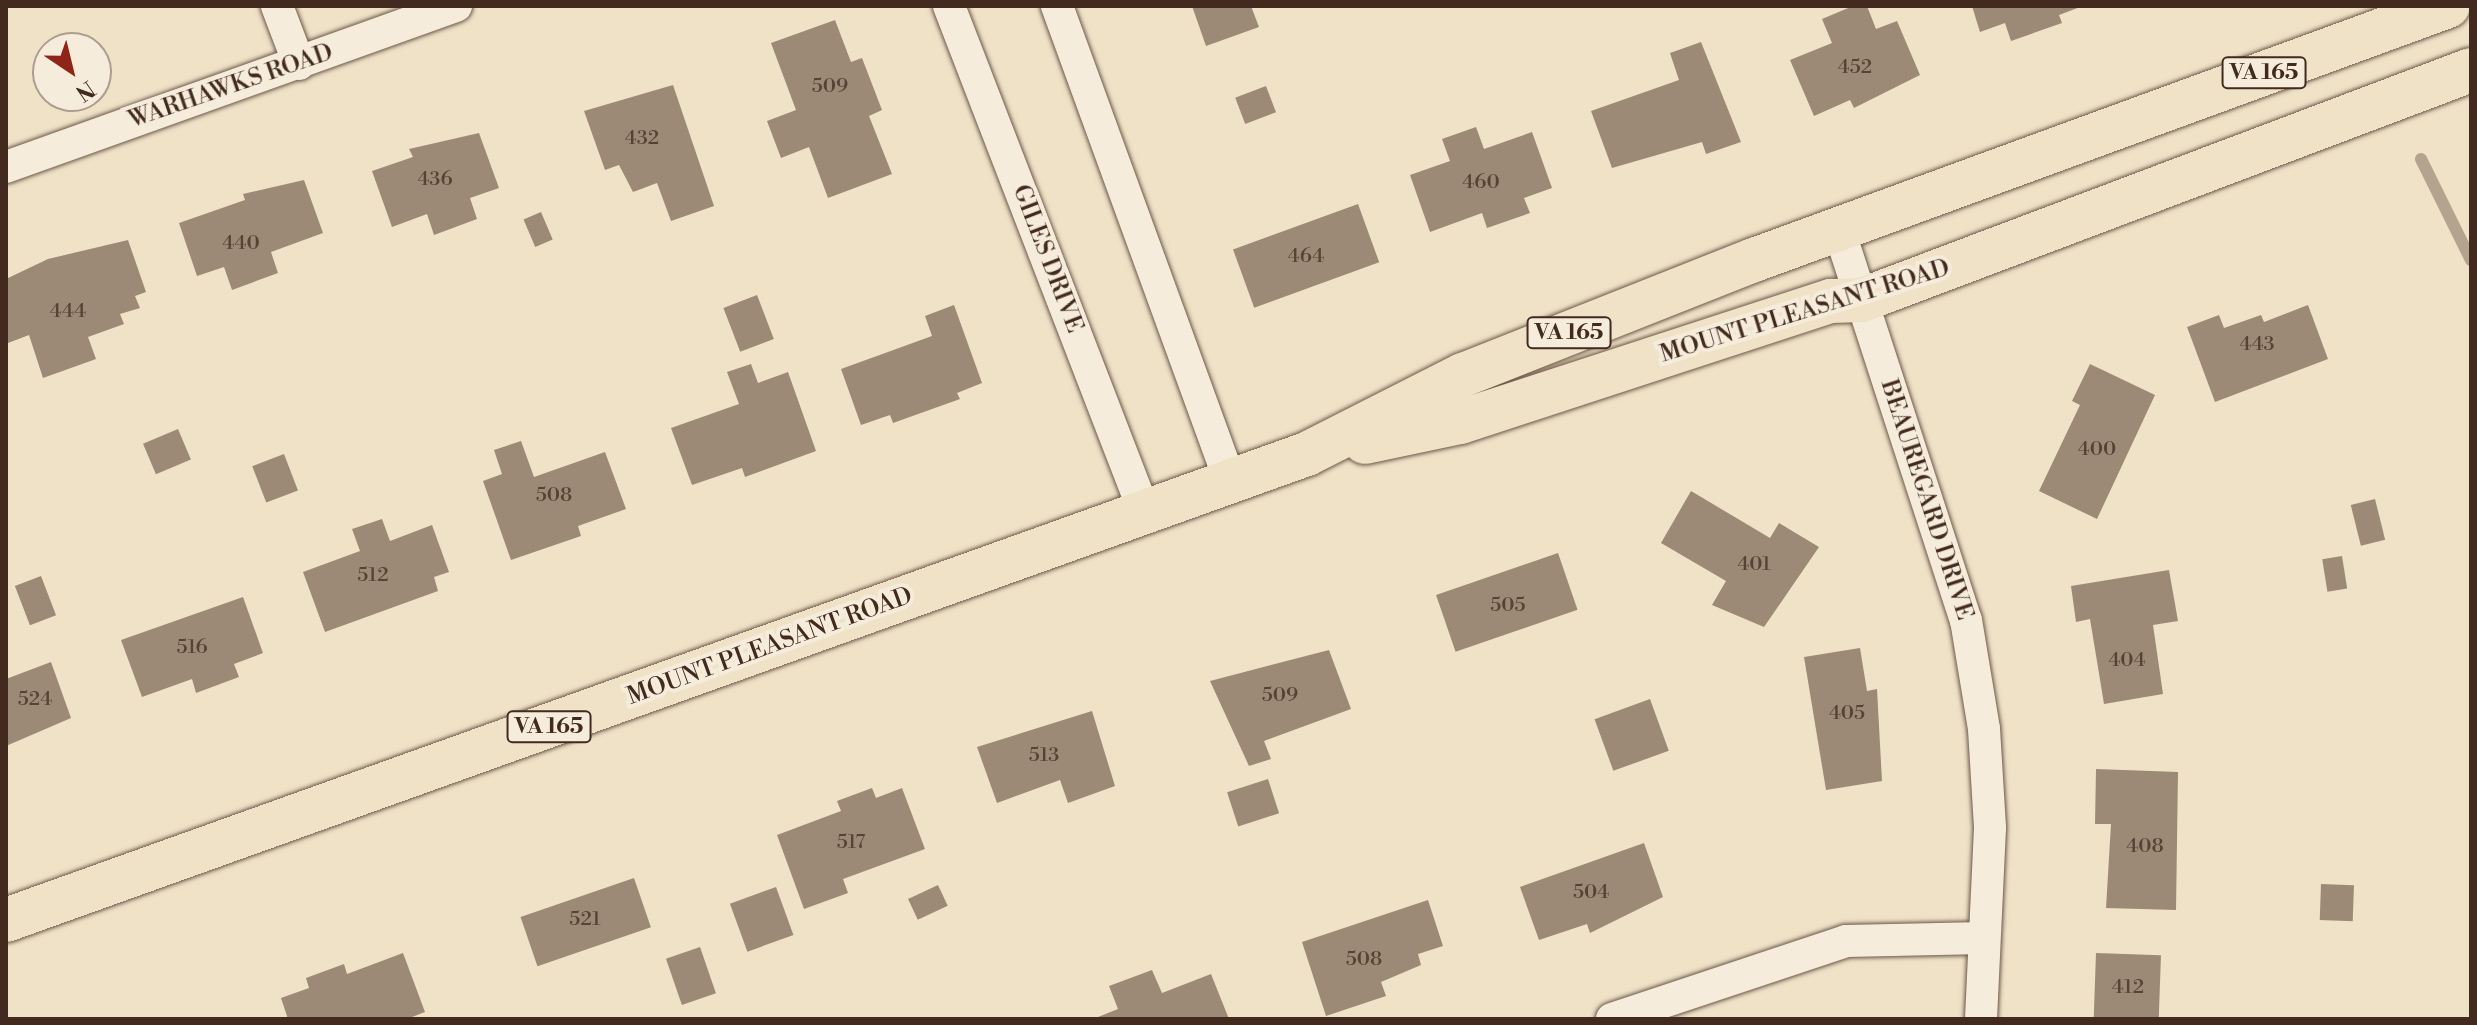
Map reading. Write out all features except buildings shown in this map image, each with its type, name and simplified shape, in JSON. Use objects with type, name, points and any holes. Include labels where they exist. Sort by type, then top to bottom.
[{"type":"highway","name":"MOUNT PLEASANT ROAD","points":[[1307,454],[1463,375],[1838,227],[2448,6]]},
{"type":"highway","name":"MOUNT PLEASANT ROAD","points":[[6,920],[1307,454],[1460,422],[1831,301],[1862,300],[2471,70]]},
{"type":"street","points":[[277,6],[299,64]]},
{"type":"street","name":"WARHAWKS ROAD","points":[[6,167],[456,6]]},
{"type":"street","name":"GILES DRIVE","points":[[949,6],[1144,511]]},
{"type":"street","points":[[1057,6],[1230,481]]},
{"type":"street","name":"BEAUREGARD DRIVE","points":[[1838,227],[1966,620],[1984,729],[1981,1019]]},
{"type":"street","points":[[1612,1019],[1846,941],[1984,938]]},
{"type":"waterway","points":[[2421,159],[2471,260]]}]
